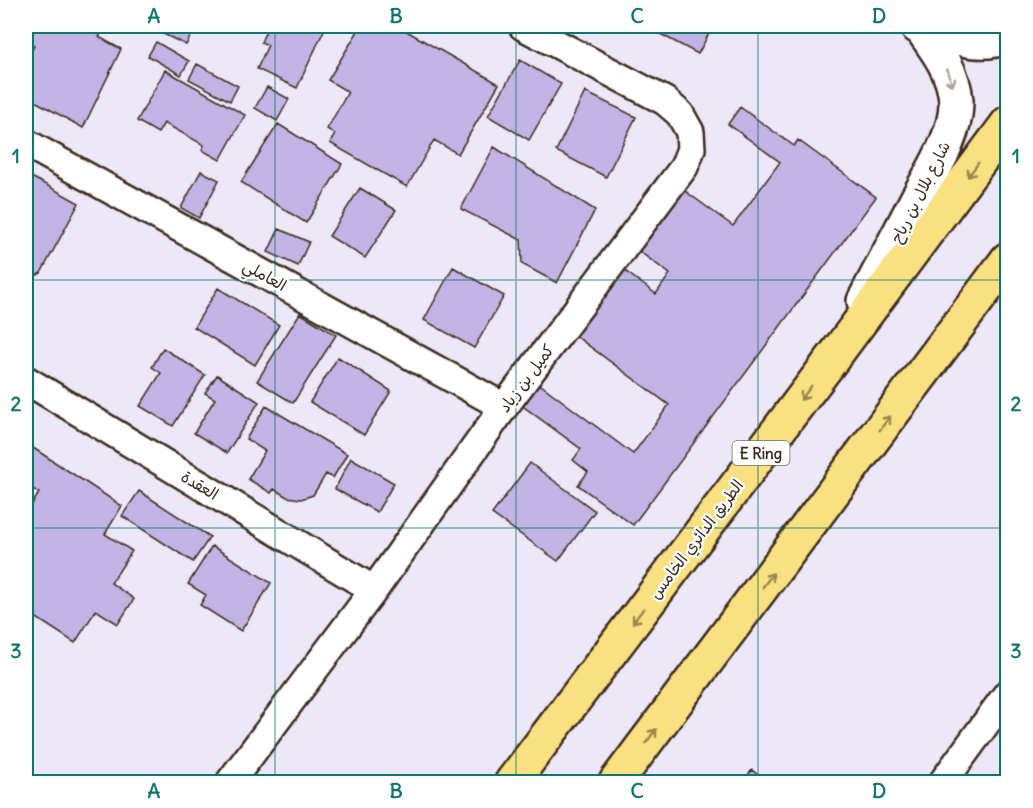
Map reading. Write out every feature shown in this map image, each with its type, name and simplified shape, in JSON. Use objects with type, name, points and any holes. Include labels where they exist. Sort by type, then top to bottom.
[{"type":"main road","name":"الطريق الدائري الخامس","points":[[513,783],[1008,123]]},
{"type":"main road","points":[[616,783],[1008,259]]},
{"type":"street","name":"كميل بن زياد","points":[[230,783],[374,591],[504,407],[684,167],[692,149],[690,132],[680,114],[665,101],[523,26]]},
{"type":"street","name":"شارع بلال بن رباح","points":[[919,27],[977,42],[998,40],[1008,36]]},
{"type":"street","name":"شارع بلال بن رباح","points":[[836,354],[951,132],[956,100],[952,82],[941,56],[919,27]]},
{"type":"street","name":"العاملي","points":[[26,143],[504,407]]},
{"type":"street","name":"العقدة","points":[[26,380],[374,591]]},
{"type":"street","points":[[943,783],[1008,693]]},
{"type":"building","points":[[36,26],[106,26],[99,37],[121,49],[83,128],[26,96],[33,80],[26,76],[26,60],[34,46],[28,42]]},
{"type":"building","points":[[147,26],[196,26],[186,45]]},
{"type":"building","points":[[268,26],[326,26],[297,88],[257,69],[268,45],[261,42]]},
{"type":"building","points":[[361,26],[398,26],[499,84],[458,154],[434,140],[407,187],[330,143],[335,134],[327,129],[348,92],[328,80]]},
{"type":"building","points":[[645,26],[713,26],[698,54]]},
{"type":"building","points":[[156,42],[189,61],[181,75],[148,56]]},
{"type":"building","points":[[520,60],[561,84],[529,140],[488,116]]},
{"type":"building","points":[[197,64],[238,86],[230,101],[189,79]]},
{"type":"building","points":[[165,70],[245,115],[220,160],[202,150],[204,145],[164,123],[158,133],[137,121]]},
{"type":"building","points":[[267,87],[289,99],[277,121],[255,108]]},
{"type":"building","points":[[585,92],[636,117],[606,177],[556,151]]},
{"type":"building","points":[[740,107],[794,146],[798,140],[876,197],[633,525],[578,485],[588,472],[573,460],[581,449],[520,404],[537,382],[633,454],[669,405],[573,334],[621,268],[656,294],[670,274],[636,249],[681,188],[733,226],[780,162],[728,124]]},
{"type":"building","points":[[278,124],[342,164],[306,223],[241,182]]},
{"type":"building","points":[[494,147],[595,210],[557,283],[522,264],[521,240],[461,209]]},
{"type":"building","points":[[201,171],[219,180],[199,218],[181,208]]},
{"type":"building","points":[[26,174],[79,203],[41,273],[32,278],[26,277]]},
{"type":"building","points":[[360,188],[396,210],[365,258],[329,236]]},
{"type":"building","points":[[279,229],[309,242],[298,266],[268,252]]},
{"type":"building","points":[[453,267],[504,296],[474,348],[424,320]]},
{"type":"building","points":[[218,288],[279,325],[255,365],[194,327]]},
{"type":"building","points":[[300,313],[336,335],[293,403],[257,381]]},
{"type":"building","points":[[163,348],[205,375],[173,426],[140,406],[161,373],[152,367]]},
{"type":"building","points":[[338,357],[391,391],[364,435],[310,402]]},
{"type":"building","points":[[217,375],[259,402],[227,453],[194,433],[215,399],[205,393]]},
{"type":"building","points":[[266,406],[347,454],[333,478],[326,474],[313,495],[301,499],[287,497],[274,489],[271,493],[248,479],[265,451],[246,439]]},
{"type":"building","points":[[30,446],[122,506],[105,534],[132,551],[111,583],[134,599],[118,624],[96,610],[75,643],[26,611],[26,514],[39,493],[26,485],[26,453]]},
{"type":"building","points":[[351,458],[394,483],[377,512],[335,489]]},
{"type":"building","points":[[530,463],[595,511],[558,561],[492,514]]},
{"type":"building","points":[[139,491],[210,537],[193,562],[122,516]]},
{"type":"building","points":[[212,546],[271,583],[241,631],[200,605],[206,595],[188,584]]},
{"type":"building","points":[[752,770],[767,782],[742,782]]}]
